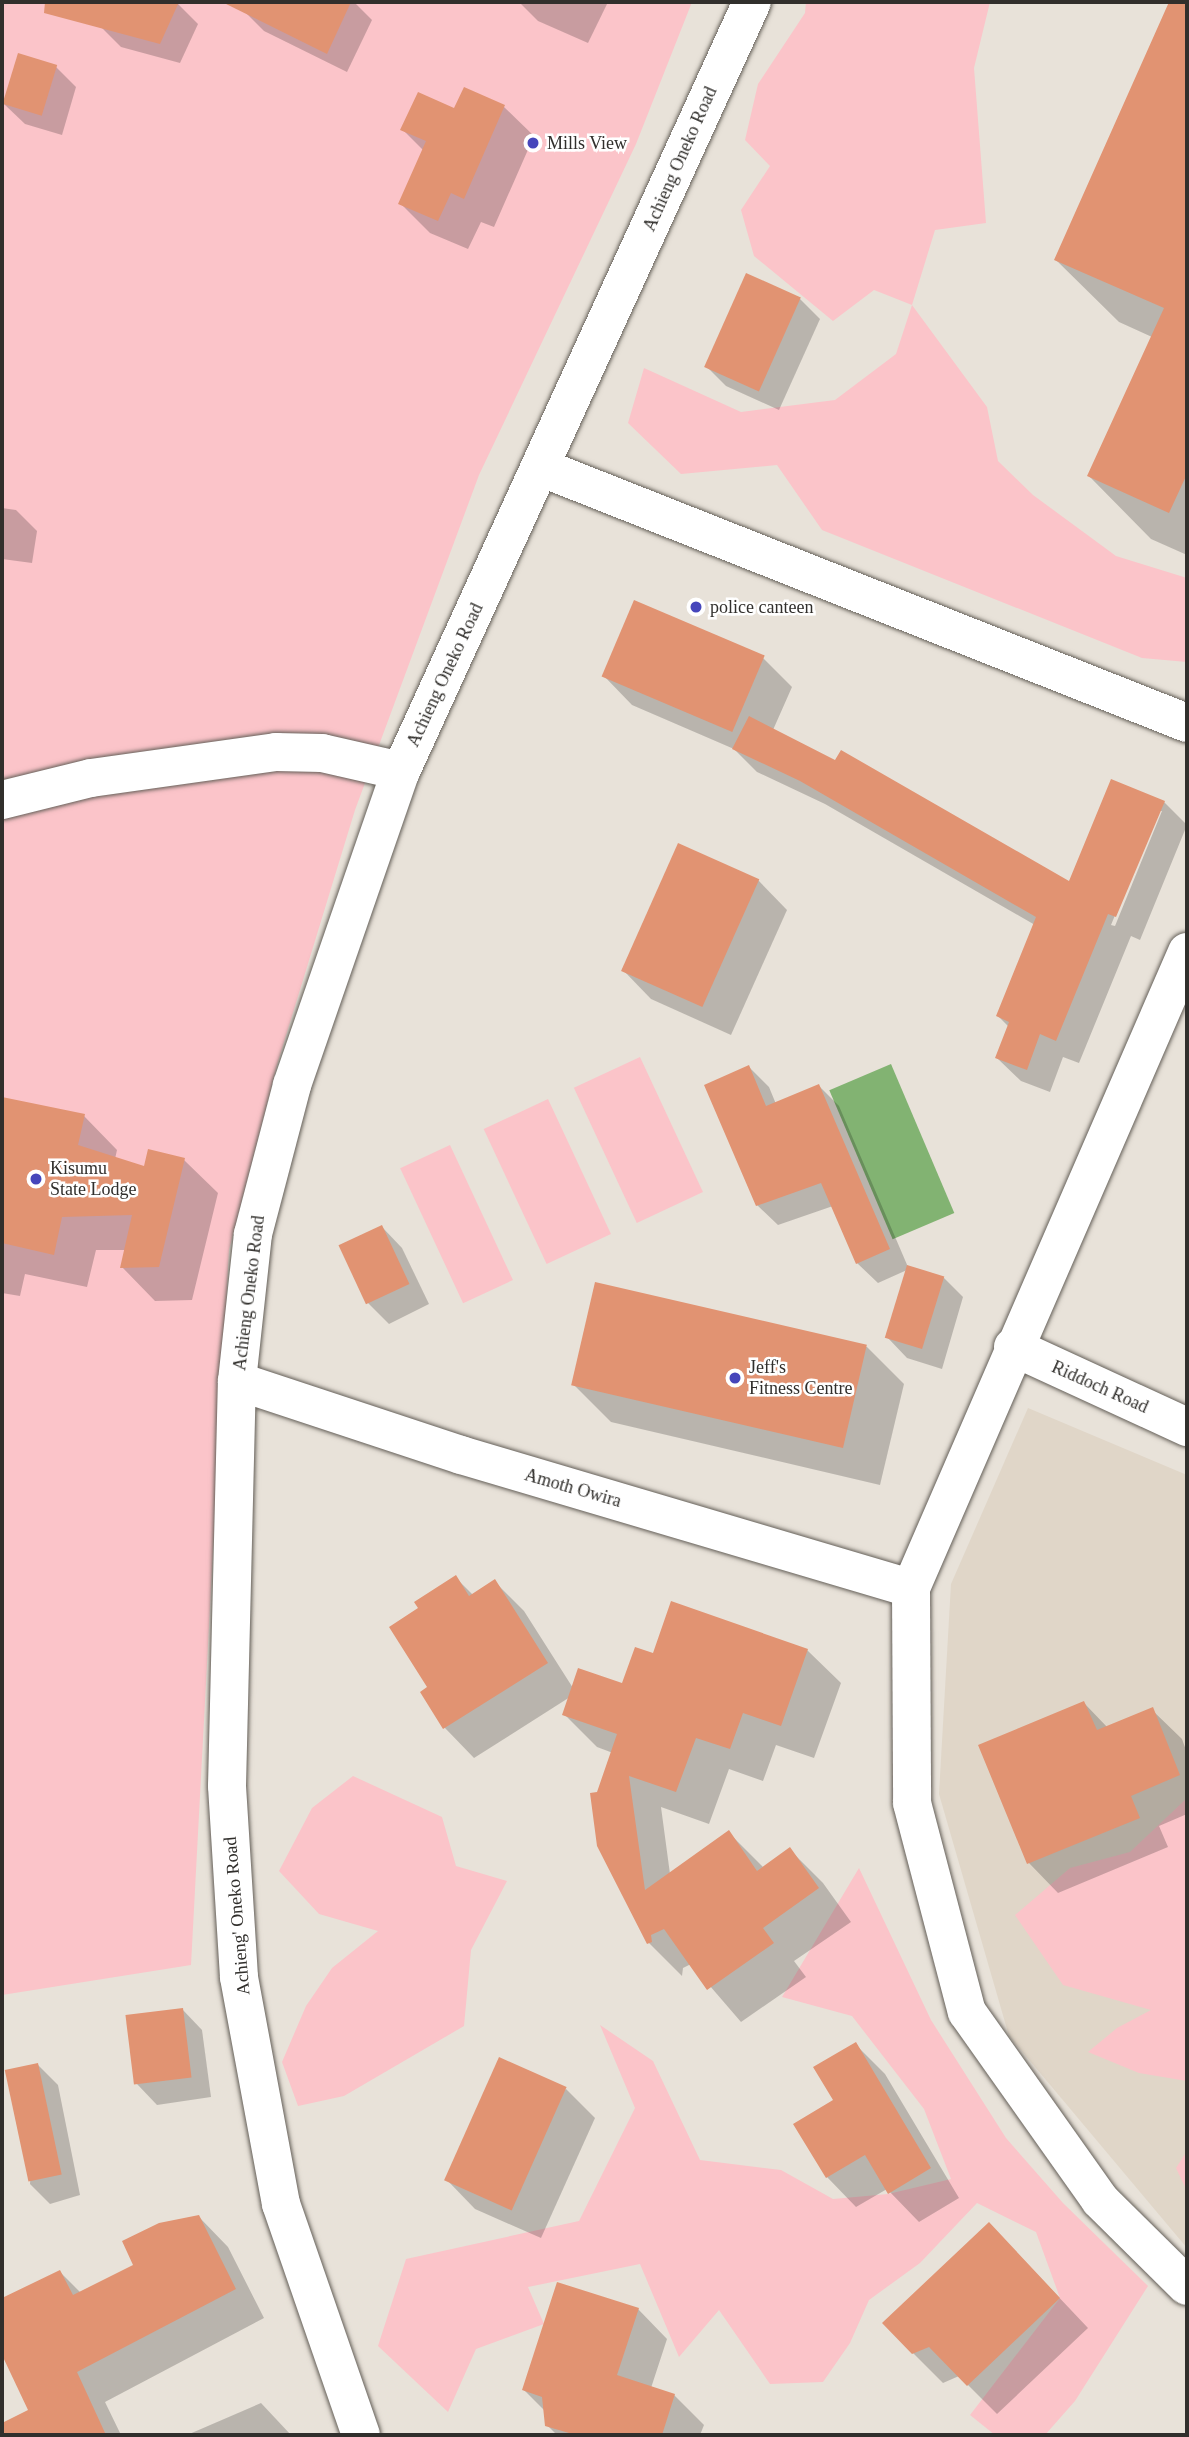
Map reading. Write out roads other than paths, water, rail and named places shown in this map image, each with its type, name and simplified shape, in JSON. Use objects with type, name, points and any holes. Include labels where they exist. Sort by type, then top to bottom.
[{"type":"street","name":"Achieng Oneko Road","points":[[237,1381],[253,1234],[292,1085],[401,771],[752,2]]},
{"type":"street","points":[[540,467],[1187,723]]},
{"type":"street","points":[[2,800],[91,778],[276,752],[321,753],[401,771]]},
{"type":"street","points":[[1187,952],[1013,1347],[911,1588],[912,1803],[967,2012],[1100,2200],[1187,2286]]},
{"type":"street","name":"Riddoch Road","points":[[1013,1347],[1187,1427]]},
{"type":"street","name":"Amoth Owira","points":[[237,1381],[461,1455],[911,1588]]},
{"type":"street","name":"Achieng' Oneko Road","points":[[237,1381],[227,1786],[239,1978],[281,2204],[361,2435]]},
{"type":"place","name":"Mills View","points":[[533,143]]},
{"type":"place","name":"police canteen","points":[[696,607]]},
{"type":"place","name":"Kisumu State Lodge","points":[[36,1179]]},
{"type":"place","name":"Jeff's Fitness Centre","points":[[735,1378]]}]
